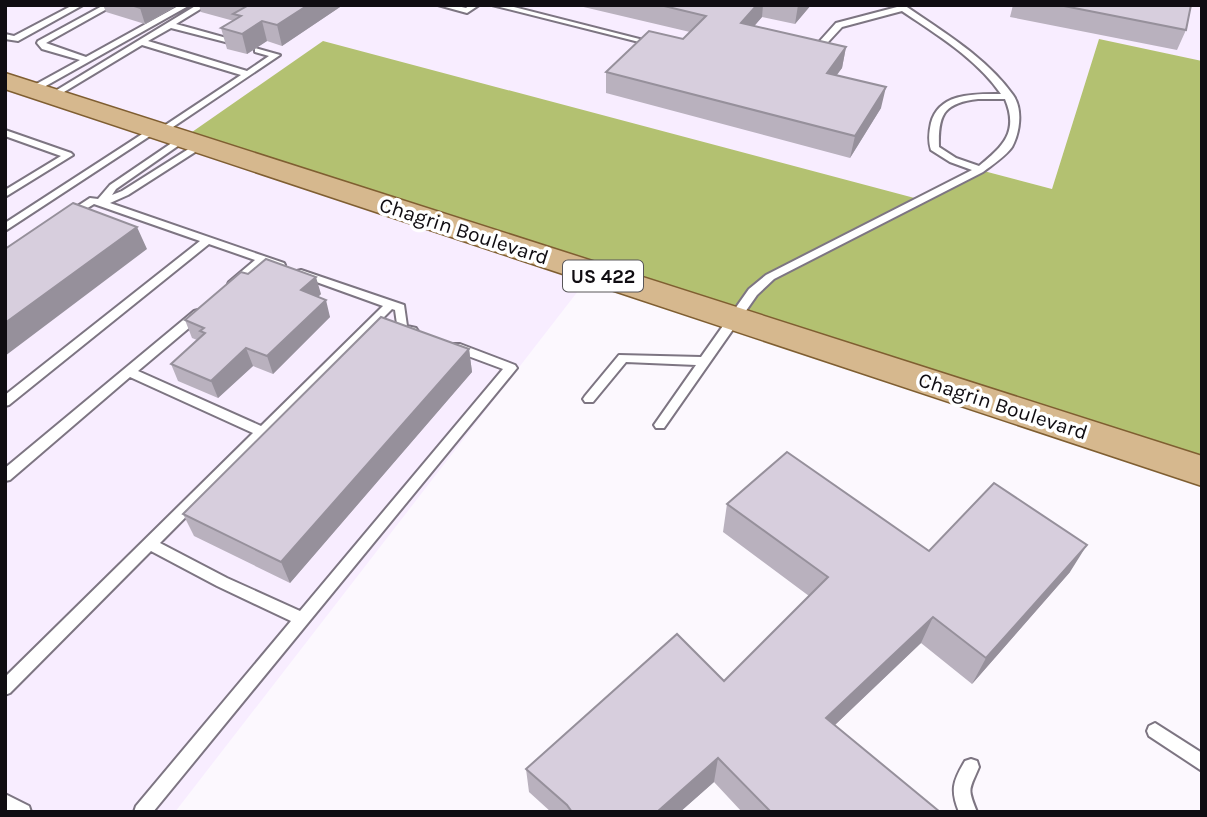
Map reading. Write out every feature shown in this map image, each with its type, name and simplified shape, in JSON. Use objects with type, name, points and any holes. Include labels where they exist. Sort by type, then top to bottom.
[{"type":"main road","name":"Chagrin Boulevard","points":[[30,89],[1202,471]]},
{"type":"lane","points":[[5,36],[15,38],[79,5]]},
{"type":"lane","points":[[87,60],[44,47],[41,43],[110,5]]},
{"type":"lane","points":[[30,89],[186,5]]},
{"type":"lane","points":[[30,89],[141,43],[203,5]]},
{"type":"lane","points":[[442,5],[467,11],[475,5]]},
{"type":"lane","points":[[496,5],[666,46]]},
{"type":"lane","points":[[660,425],[753,292],[771,278],[979,170],[1008,148],[1016,132],[1016,111],[1005,88],[984,67],[901,7],[839,26],[814,52]]},
{"type":"lane","points":[[170,25],[238,44]]},
{"type":"lane","points":[[141,43],[248,74]]},
{"type":"lane","points":[[100,202],[113,187],[248,74],[276,55],[258,50]]},
{"type":"lane","points":[[979,170],[953,160],[934,148],[932,128],[941,107],[955,99],[1009,96]]},
{"type":"lane","points":[[5,134],[68,155],[5,194]]},
{"type":"lane","points":[[100,202],[125,193],[174,136]]},
{"type":"lane","points":[[5,228],[174,136]]},
{"type":"lane","points":[[61,220],[93,200],[100,202],[400,308],[402,328],[511,368],[142,812]]},
{"type":"lane","points":[[5,402],[209,239]]},
{"type":"lane","points":[[222,294],[263,259]]},
{"type":"lane","points":[[5,476],[212,303]]},
{"type":"lane","points":[[5,688],[390,305]]},
{"type":"lane","points":[[589,399],[623,358],[703,360]]},
{"type":"lane","points":[[129,372],[262,432]]},
{"type":"lane","points":[[150,544],[303,620]]},
{"type":"lane","points":[[1155,731],[1202,763]]},
{"type":"lane","points":[[969,812],[960,798],[961,783],[971,767]]},
{"type":"lane","points":[[5,802],[23,812]]},
{"type":"shaded area","points":[[5,5],[1202,5],[1202,61],[1099,40],[1052,189],[980,170],[922,200],[592,273],[175,812],[5,812]]},
{"type":"green space","points":[[1099,39],[1202,61],[1202,471],[182,139],[323,41],[922,200],[980,170],[1052,189]]},
{"type":"building","points":[[244,5],[308,5],[277,25],[262,21],[242,34],[221,28],[241,16],[233,14],[247,6]]},
{"type":"building","points":[[660,5],[757,5],[741,23],[846,47],[827,73],[886,87],[855,136],[606,72],[649,31],[683,39],[706,16]]},
{"type":"building","points":[[1059,5],[1191,5],[1186,30]]},
{"type":"building","points":[[73,203],[137,227],[5,323],[5,249]]},
{"type":"building","points":[[266,259],[316,277],[301,290],[326,300],[267,356],[246,348],[211,381],[171,364],[205,333],[200,331],[204,328],[185,320],[241,272],[248,274]]},
{"type":"building","points":[[381,317],[469,349],[281,562],[183,514]]},
{"type":"building","points":[[787,452],[929,551],[994,483],[1087,545],[986,658],[933,617],[826,718],[940,812],[771,812],[718,758],[657,812],[572,812],[526,769],[677,634],[724,681],[828,577],[727,504]]}]
